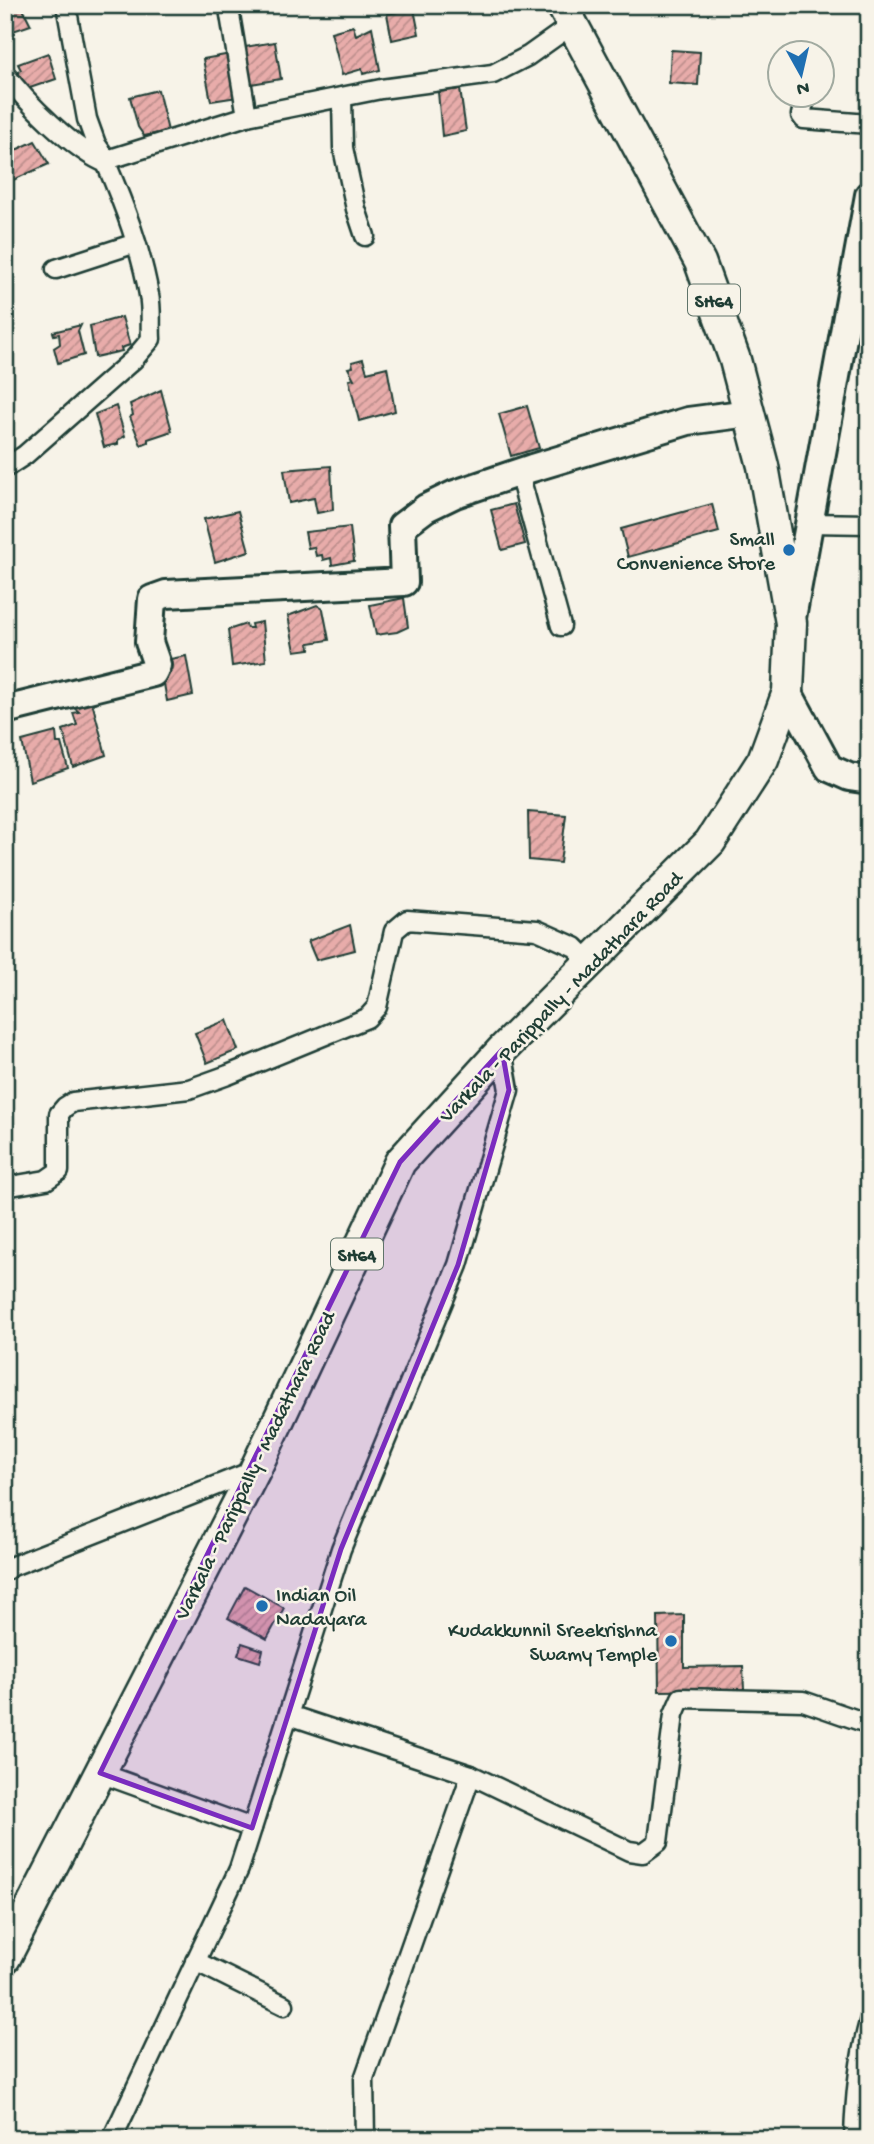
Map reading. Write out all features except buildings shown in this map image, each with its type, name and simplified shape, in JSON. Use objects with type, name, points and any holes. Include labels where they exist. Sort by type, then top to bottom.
[{"type":"main road","name":"Varkala - Parippally - Madathara Road","points":[[5,1958],[255,1470],[400,1162],[502,1050],[710,842],[763,760],[788,692],[791,623],[762,466],[735,360],[700,261],[568,15]]},
{"type":"main road","points":[[791,623],[869,195]]},
{"type":"main road","points":[[5,710],[153,673],[157,666],[149,642],[152,599],[166,594],[404,582],[402,526],[436,503],[519,473],[688,421],[749,413]]},
{"type":"main road","points":[[788,692],[829,768],[849,777],[869,780]]},
{"type":"street","points":[[5,468],[25,455],[135,359],[151,339],[149,296],[136,243],[123,203],[87,119],[66,5]]},
{"type":"street","points":[[229,9],[247,116]]},
{"type":"street","points":[[5,74],[28,101],[72,141],[106,161],[247,116],[382,89],[493,74],[528,56],[568,15]]},
{"type":"street","points":[[342,97],[343,148],[356,209],[365,236]]},
{"type":"street","points":[[803,108],[801,115],[804,118],[869,124]]},
{"type":"street","points":[[56,269],[136,243]]},
{"type":"street","points":[[519,473],[561,626]]},
{"type":"street","points":[[809,523],[869,524]]},
{"type":"street","points":[[5,1187],[46,1180],[59,1171],[59,1114],[73,1102],[189,1088],[228,1075],[367,1018],[377,1007],[394,931],[407,920],[537,930],[575,947],[590,962]]},
{"type":"street","points":[[112,2139],[239,1869],[341,1549],[458,1265],[509,1090],[502,1050]]},
{"type":"street","points":[[5,1572],[23,1562],[255,1470]]},
{"type":"street","points":[[289,1715],[471,1776],[629,1851],[643,1853],[658,1842],[674,1714],[681,1698],[803,1701],[869,1724]]},
{"type":"street","points":[[100,1773],[252,1828]]},
{"type":"street","points":[[365,2139],[364,2079],[471,1776]]},
{"type":"street","points":[[195,1961],[284,2005]]},
{"type":"street","points":[[854,2139],[855,2092],[862,2045],[869,2022]]},
{"type":"highlighted area","points":[[502,1050],[509,1090],[458,1265],[341,1549],[252,1828],[100,1773],[400,1162]]},
{"type":"place","name":"Small Convenience Store","points":[[789,550]]},
{"type":"place","name":"Indian Oil Nadayara","points":[[262,1606]]},
{"type":"place","name":"Kudakkunnil Sreekrishna Swamy Temple","points":[[671,1641]]}]
